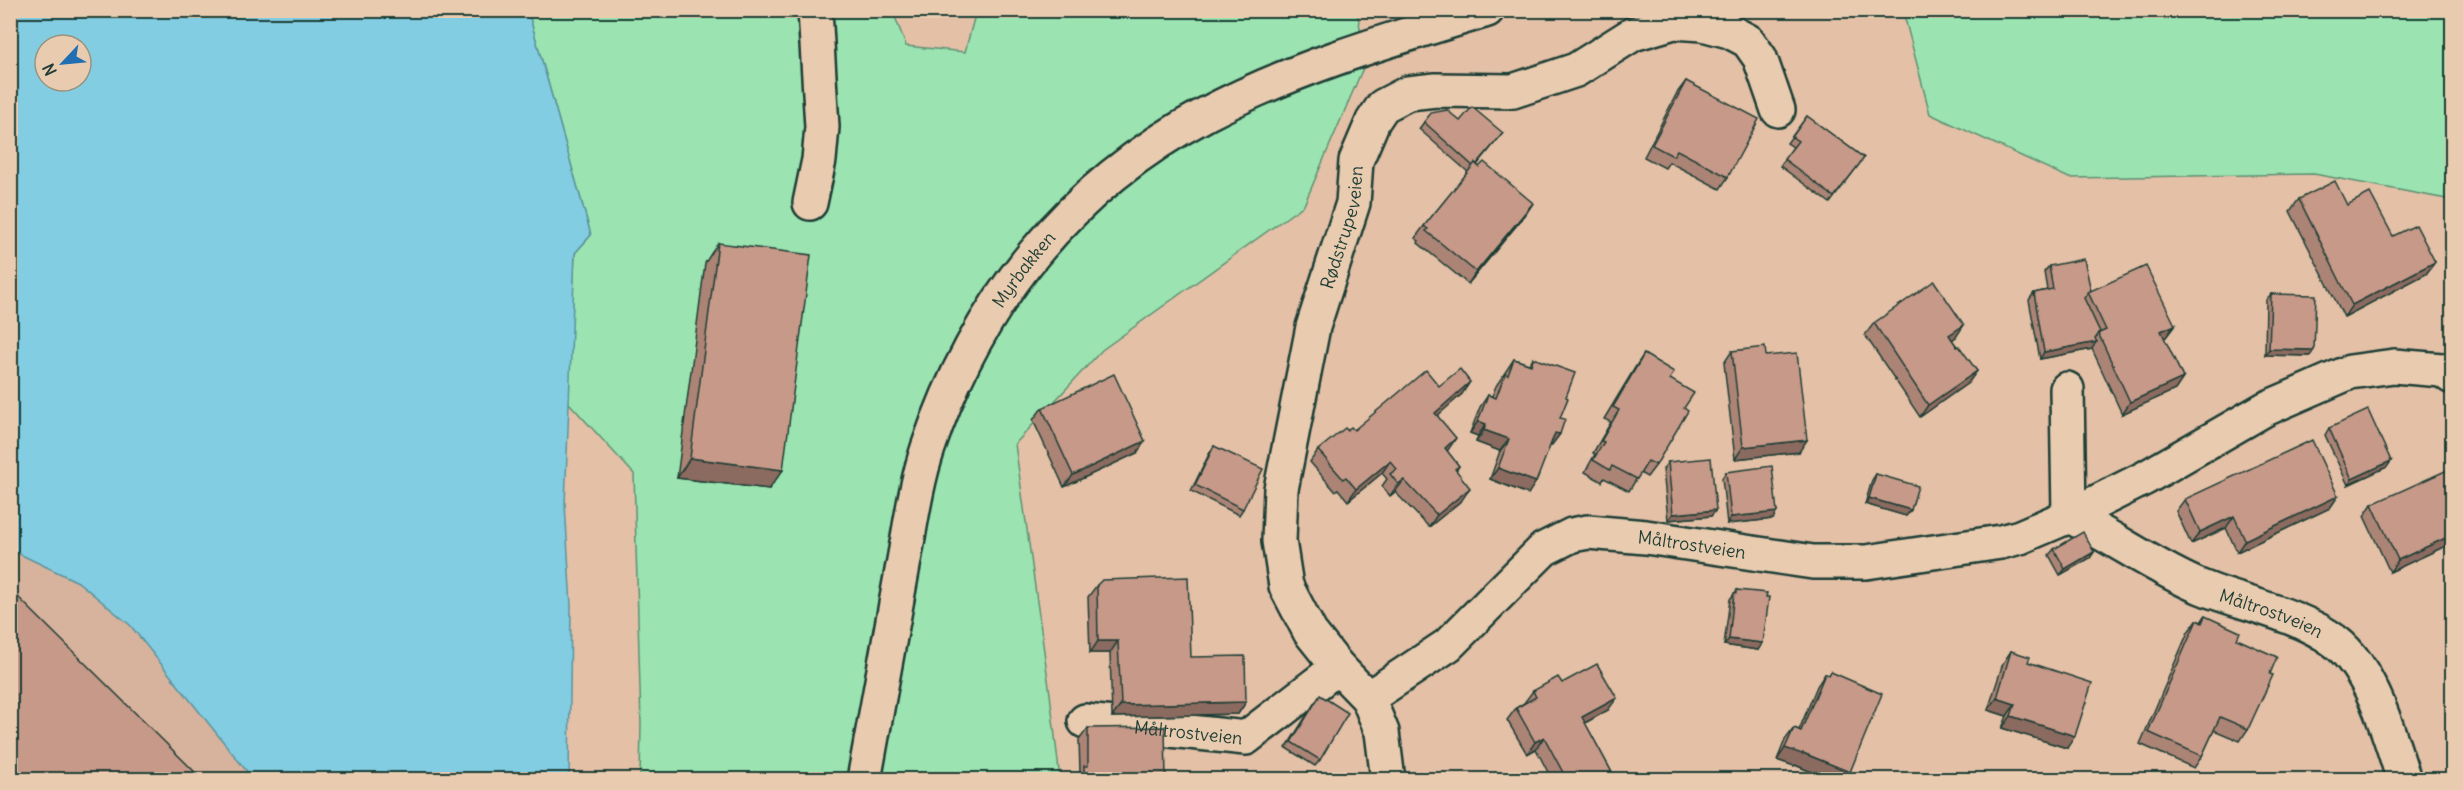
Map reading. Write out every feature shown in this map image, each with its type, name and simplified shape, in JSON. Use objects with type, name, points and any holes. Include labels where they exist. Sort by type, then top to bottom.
[{"type":"street","points":[[810,203],[819,160],[822,128],[815,10]]},
{"type":"street","name":"Myrbakken","points":[[864,780],[913,514],[927,451],[966,356],[1019,271],[1072,210],[1103,183],[1133,160],[1207,114],[1256,91],[1375,44],[1487,10]]},
{"type":"street","name":"Rødstrupeveien","points":[[1388,780],[1382,732],[1368,698],[1338,667],[1310,632],[1286,585],[1279,541],[1281,489],[1313,327],[1353,203],[1356,161],[1373,122],[1383,106],[1408,93],[1436,90],[1513,91],[1576,70],[1634,34],[1674,22],[1702,24],[1729,31],[1748,41],[1760,58],[1778,110]]},
{"type":"street","name":"Måltrostveien","points":[[1368,698],[1448,645],[1544,549],[1572,535],[1588,532],[1646,537],[1813,562],[1866,562],[2001,542],[2020,537],[2069,516],[2145,478],[2265,409],[2350,372],[2394,366],[2442,370],[2452,377]]},
{"type":"street","points":[[2067,389],[2069,516]]},
{"type":"street","name":"Måltrostveien","points":[[2069,516],[2136,554],[2200,586],[2290,619],[2336,642],[2356,663],[2372,693],[2404,780]]},
{"type":"street","name":"Måltrostveien","points":[[1085,721],[1246,738],[1338,667]]},
{"type":"shaded area","points":[[10,550],[78,582],[130,625],[253,779],[11,779]]},
{"type":"green space","points":[[528,11],[893,11],[906,46],[965,52],[976,11],[1357,11],[1366,61],[1304,205],[1102,350],[1015,444],[1060,779],[640,779],[641,725],[634,474],[568,402],[575,253],[591,235]]},
{"type":"green space","points":[[1903,11],[2452,11],[2452,200],[2314,174],[2069,178],[1930,114]]},
{"type":"water","points":[[10,11],[528,11],[591,235],[575,253],[565,504],[571,606],[569,779],[253,779],[130,625],[78,582],[11,550]]},
{"type":"building","points":[[1686,81],[1759,119],[1728,177],[1677,150],[1673,156],[1652,145]]},
{"type":"building","points":[[1472,107],[1503,133],[1473,166],[1424,122],[1431,113],[1447,110],[1460,121]]},
{"type":"building","points":[[1807,116],[1864,158],[1834,197],[1784,159],[1798,141],[1792,137]]},
{"type":"building","points":[[1484,162],[1533,203],[1476,272],[1426,231],[1428,229],[1424,226],[1475,163],[1479,167]]},
{"type":"building","points":[[2335,181],[2347,205],[2370,193],[2393,236],[2416,225],[2435,262],[2352,305],[2299,199]]},
{"type":"building","points":[[718,243],[811,255],[783,470],[690,458]]},
{"type":"building","points":[[2084,259],[2091,291],[2087,292],[2084,298],[2100,332],[2095,339],[2097,342],[2044,352],[2034,293],[2053,289],[2049,266]]},
{"type":"building","points":[[2146,266],[2175,325],[2161,331],[2183,378],[2130,402],[2100,337],[2099,333],[2106,330],[2088,292]]},
{"type":"building","points":[[1934,281],[1964,325],[1949,335],[1977,371],[1928,405],[1874,323]]},
{"type":"building","points":[[2271,294],[2316,295],[2314,350],[2269,349]]},
{"type":"building","points":[[1765,347],[1766,356],[1797,353],[1807,440],[1743,447],[1732,351]]},
{"type":"building","points":[[1644,354],[1674,372],[1670,379],[1694,393],[1684,408],[1688,411],[1656,465],[1648,461],[1637,479],[1612,466],[1610,470],[1593,460],[1619,410],[1613,407]]},
{"type":"building","points":[[1533,358],[1575,373],[1560,418],[1565,419],[1560,434],[1555,433],[1536,482],[1498,468],[1509,439],[1484,430],[1486,424],[1478,421],[1488,395],[1496,398],[1505,374],[1508,375],[1514,359],[1531,365]]},
{"type":"building","points":[[1460,369],[1470,382],[1435,413],[1456,438],[1445,448],[1459,466],[1455,469],[1470,488],[1437,515],[1404,480],[1398,484],[1390,474],[1397,469],[1390,461],[1356,489],[1346,477],[1343,479],[1318,450],[1345,428],[1347,430],[1351,427],[1354,430],[1426,370],[1439,386]]},
{"type":"building","points":[[1114,374],[1145,441],[1073,475],[1042,408]]},
{"type":"building","points":[[2368,410],[2391,461],[2352,479],[2329,428]]},
{"type":"building","points":[[2312,440],[2338,496],[2245,540],[2234,516],[2200,532],[2185,499]]},
{"type":"building","points":[[1214,446],[1263,469],[1243,509],[1195,485]]},
{"type":"building","points":[[1711,458],[1716,510],[1673,514],[1668,462]]},
{"type":"building","points":[[1772,466],[1777,512],[1731,517],[1726,472]]},
{"type":"building","points":[[2452,468],[2452,535],[2398,560],[2372,504]]},
{"type":"building","points":[[1876,474],[1918,486],[1911,510],[1869,498]]},
{"type":"building","points":[[2083,532],[2094,552],[2065,569],[2054,549]]},
{"type":"building","points":[[1188,577],[1191,657],[1245,656],[1246,702],[1121,705],[1118,641],[1098,641],[1097,585],[1102,580]]},
{"type":"building","points":[[1737,590],[1767,593],[1766,597],[1769,597],[1763,643],[1729,639],[1734,593]]},
{"type":"building","points":[[15,594],[203,780],[10,780],[10,599]]},
{"type":"building","points":[[2205,616],[2240,632],[2237,639],[2277,657],[2270,674],[2273,675],[2248,729],[2220,717],[2202,756],[2148,732],[2197,620],[2202,623]]},
{"type":"building","points":[[2011,651],[2030,657],[2028,662],[2092,683],[2075,736],[2011,716],[2015,704],[1997,698]]},
{"type":"building","points":[[1597,664],[1617,698],[1582,717],[1616,780],[1567,780],[1544,737],[1535,742],[1516,708],[1536,697],[1533,691],[1558,677],[1562,683]]},
{"type":"building","points":[[1831,672],[1882,694],[1850,772],[1785,748],[1794,728],[1801,731],[1825,674],[1829,675]]},
{"type":"building","points":[[1320,695],[1348,713],[1320,760],[1291,742]]},
{"type":"building","points":[[1165,727],[1166,780],[1084,780],[1084,766],[1088,766],[1088,728]]}]
